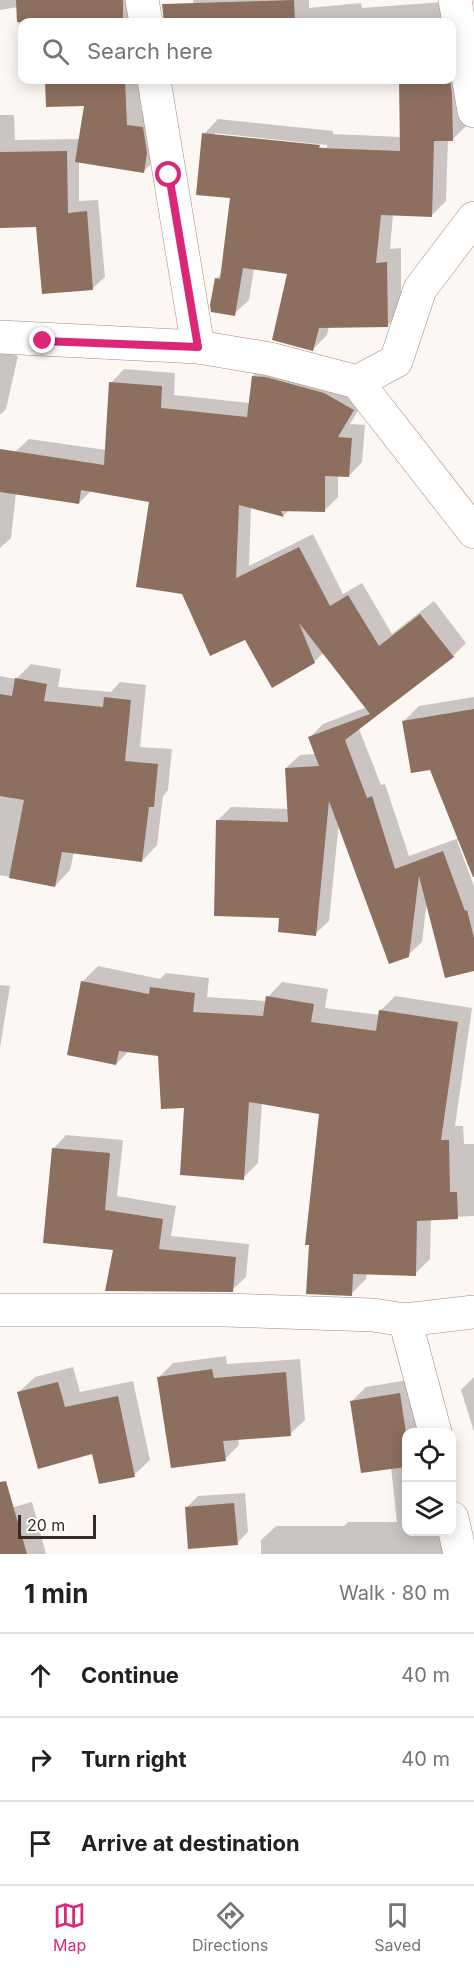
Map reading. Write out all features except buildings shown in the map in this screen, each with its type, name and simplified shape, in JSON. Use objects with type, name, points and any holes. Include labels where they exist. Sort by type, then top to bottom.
[{"type":"street","points":[[142,0],[145,18]]},
{"type":"street","points":[[455,0],[474,111]]},
{"type":"street","points":[[155,84],[198,347]]},
{"type":"street","points":[[357,382],[396,361],[420,289],[474,218]]},
{"type":"street","points":[[0,337],[198,347],[270,359],[357,382],[474,532]]},
{"type":"street","points":[[0,1310],[225,1310],[372,1315],[405,1320],[474,1312]]},
{"type":"street","points":[[405,1320],[434,1428]]},
{"type":"street","points":[[456,1536],[460,1554]]},
{"type":"route","points":[[43,341],[198,347],[169,175]]}]
